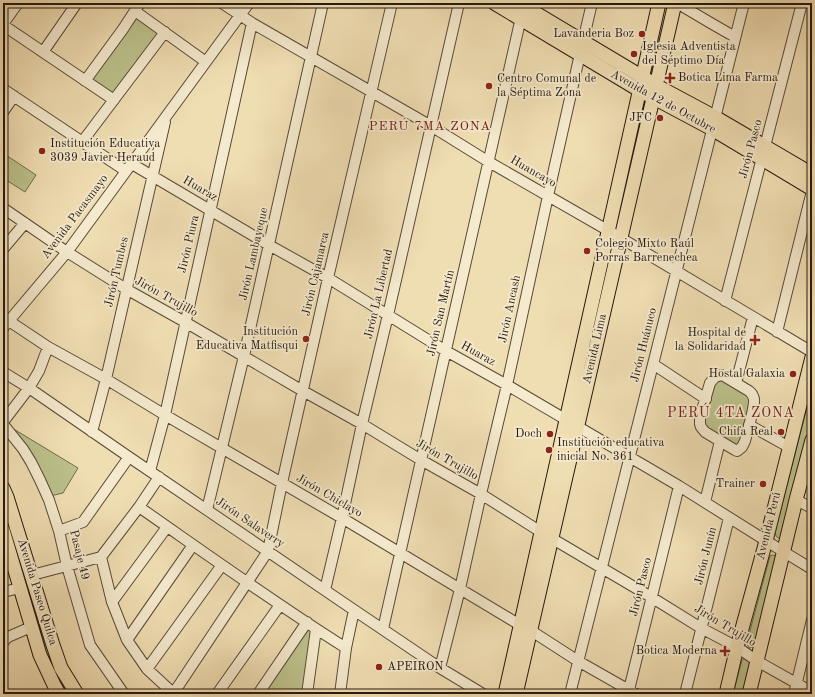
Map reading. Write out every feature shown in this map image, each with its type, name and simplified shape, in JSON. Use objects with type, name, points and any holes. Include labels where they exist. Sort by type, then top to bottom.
[{"type":"main road","name":"Avenida 12 de Octubre","points":[[494,3],[653,98],[713,123]]},
{"type":"main road","name":"Avenida Lima","points":[[572,424],[608,231],[659,3]]},
{"type":"main road","name":"Avenida Lima","points":[[505,694],[525,628],[572,424],[621,239],[676,3]]},
{"type":"main road","name":"Avenida 12 de Octubre","points":[[523,4],[656,84],[713,123],[763,153],[812,190]]},
{"type":"main road","name":"Avenida 12 de Octubre","points":[[763,153],[812,174]]},
{"type":"main road","name":"Avenida Perú","points":[[726,694],[812,357]]},
{"type":"main road","name":"Avenida Perú","points":[[749,694],[812,440]]},
{"type":"main road","name":"Avenida Paseo Quilca","points":[[3,488],[61,668],[77,694]]},
{"type":"main road","name":"Avenida Paseo Quilca","points":[[3,530],[31,627],[54,691]]},
{"type":"main road","name":"Avenida Lima","points":[[516,694],[525,628]]},
{"type":"street","points":[[18,3],[3,24],[114,100]]},
{"type":"street","points":[[43,52],[77,3]]},
{"type":"street","name":"Huancayo","points":[[222,3],[252,23],[431,126],[489,162],[812,352]]},
{"type":"street","name":"Avenida Pacasmayo","points":[[6,324],[67,252],[249,3]]},
{"type":"street","name":"Jirón Lambayeque","points":[[207,510],[244,356],[323,3]]},
{"type":"street","name":"Jirón Cajamarca","points":[[268,552],[328,278],[392,3]]},
{"type":"street","name":"Jirón La Libertad","points":[[325,590],[459,3]]},
{"type":"street","name":"Jirón Ancash","points":[[440,668],[460,589],[507,385],[592,3]]},
{"type":"street","points":[[676,3],[735,37]]},
{"type":"street","name":"Jirón Huánuco","points":[[570,694],[744,3]]},
{"type":"street","name":"Jirón Pasco","points":[[725,301],[802,3]]},
{"type":"street","name":"Jirón San Martín","points":[[383,629],[521,20],[523,4]]},
{"type":"street","points":[[85,81],[137,7],[165,32],[206,62]]},
{"type":"street","name":"Jirón Piura","points":[[150,471],[165,415],[252,23]]},
{"type":"street","points":[[82,142],[165,32]]},
{"type":"street","name":"Huaraz","points":[[3,89],[82,142],[129,168],[152,176],[328,278],[446,351],[679,486],[812,568]]},
{"type":"street","points":[[3,112],[14,96]]},
{"type":"street","name":"Jirón Tumbes","points":[[92,432],[106,379],[166,117]]},
{"type":"street","points":[[777,332],[812,190]]},
{"type":"street","name":"Jirón Trujillo","points":[[3,208],[67,252],[126,289],[481,494],[546,535],[702,628],[737,647],[796,689],[812,692]]},
{"type":"street","points":[[3,249],[25,223]]},
{"type":"street","points":[[736,383],[753,317]]},
{"type":"street","name":"Jirón Chiclayo","points":[[6,324],[106,379],[342,518],[631,692]]},
{"type":"street","points":[[3,423],[29,388],[39,371],[48,347]]},
{"type":"street","points":[[653,364],[706,399]]},
{"type":"street","name":"Jirón Salaverry","points":[[3,372],[29,388],[440,668],[483,694]]},
{"type":"street","points":[[718,376],[724,376],[736,383],[749,391],[753,396],[754,405],[745,442],[737,451],[705,432],[700,424],[700,417],[710,383],[718,376]]},
{"type":"street","name":"Pasaje 49","points":[[3,423],[31,462],[49,500],[59,531],[67,566],[90,646],[124,694]]},
{"type":"street","points":[[749,425],[789,447]]},
{"type":"street","points":[[705,502],[720,441]]},
{"type":"street","points":[[59,531],[83,522],[129,457]]},
{"type":"street","points":[[32,575],[101,557],[139,507],[159,477]]},
{"type":"street","name":"Jirón Pasco","points":[[631,692],[651,597],[679,486]]},
{"type":"street","points":[[796,500],[812,508]]},
{"type":"street","points":[[139,507],[247,583],[346,648]]},
{"type":"street","name":"Jirón Junín","points":[[685,694],[729,518]]},
{"type":"street","points":[[112,602],[167,527]]},
{"type":"street","points":[[127,640],[194,545]]},
{"type":"street","points":[[101,557],[112,602],[127,640],[147,669],[173,694],[268,552]]},
{"type":"street","points":[[147,669],[222,565]]},
{"type":"street","points":[[3,592],[20,588]]},
{"type":"street","points":[[217,694],[280,605]]},
{"type":"street","points":[[340,694],[346,648],[354,610]]},
{"type":"street","points":[[796,689],[812,620]]},
{"type":"street","points":[[258,694],[307,622]]},
{"type":"street","points":[[5,638],[31,627]]},
{"type":"street","points":[[307,694],[316,629]]},
{"type":"green space","points":[[133,15],[159,34],[112,97],[88,81]]},
{"type":"green space","points":[[3,153],[36,175],[25,192],[3,178]]},
{"type":"green space","points":[[720,379],[748,395],[750,399],[739,444],[736,447],[707,428],[704,423],[716,381]]},
{"type":"green space","points":[[812,388],[812,422],[783,535],[782,537],[778,538],[775,532]]},
{"type":"green space","points":[[12,428],[78,468],[63,493],[50,496],[34,460]]},
{"type":"green space","points":[[3,495],[72,694],[63,694],[44,655],[3,518]]},
{"type":"green space","points":[[770,556],[777,556],[755,645],[754,647],[749,648],[747,642]]},
{"type":"green space","points":[[307,626],[313,629],[303,694],[280,694],[262,691]]},
{"type":"green space","points":[[747,659],[751,663],[743,694],[733,694],[742,660]]},
{"type":"place","name":"Lavanderia Boz","points":[[642,34]]},
{"type":"place","name":"Iglesia Adventista del Séptimo Día","points":[[634,54]]},
{"type":"place","name":"Botica Lima Farma","points":[[670,78]]},
{"type":"place","name":"Centro Comunal de la Séptima Zona","points":[[489,86]]},
{"type":"place","name":"JFC","points":[[660,118]]},
{"type":"place","name":"Institución Educativa 3039 Javier Heraud","points":[[42,151]]},
{"type":"place","name":"Colegio Mixto Raúl Porras Barrenechea","points":[[587,251]]},
{"type":"place","name":"Institución Educativa Matfisqui","points":[[306,339]]},
{"type":"place","name":"Hospital de la Solidaridad","points":[[755,340]]},
{"type":"place","name":"Hostal Galaxia","points":[[793,374]]},
{"type":"place","name":"Chifa Real","points":[[781,432]]},
{"type":"place","name":"Doch","points":[[550,434]]},
{"type":"place","name":"Institución educativa inicial No. 361","points":[[549,450]]},
{"type":"place","name":"Trainer","points":[[763,484]]},
{"type":"place","name":"Botica Moderna","points":[[725,651]]},
{"type":"place","name":"APEIRON","points":[[379,667]]},
{"type":"district","name":"PERÚ 7MA ZONA","points":[[430,126]]},
{"type":"district","name":"PERÚ 4TA ZONA","points":[[731,413]]}]
